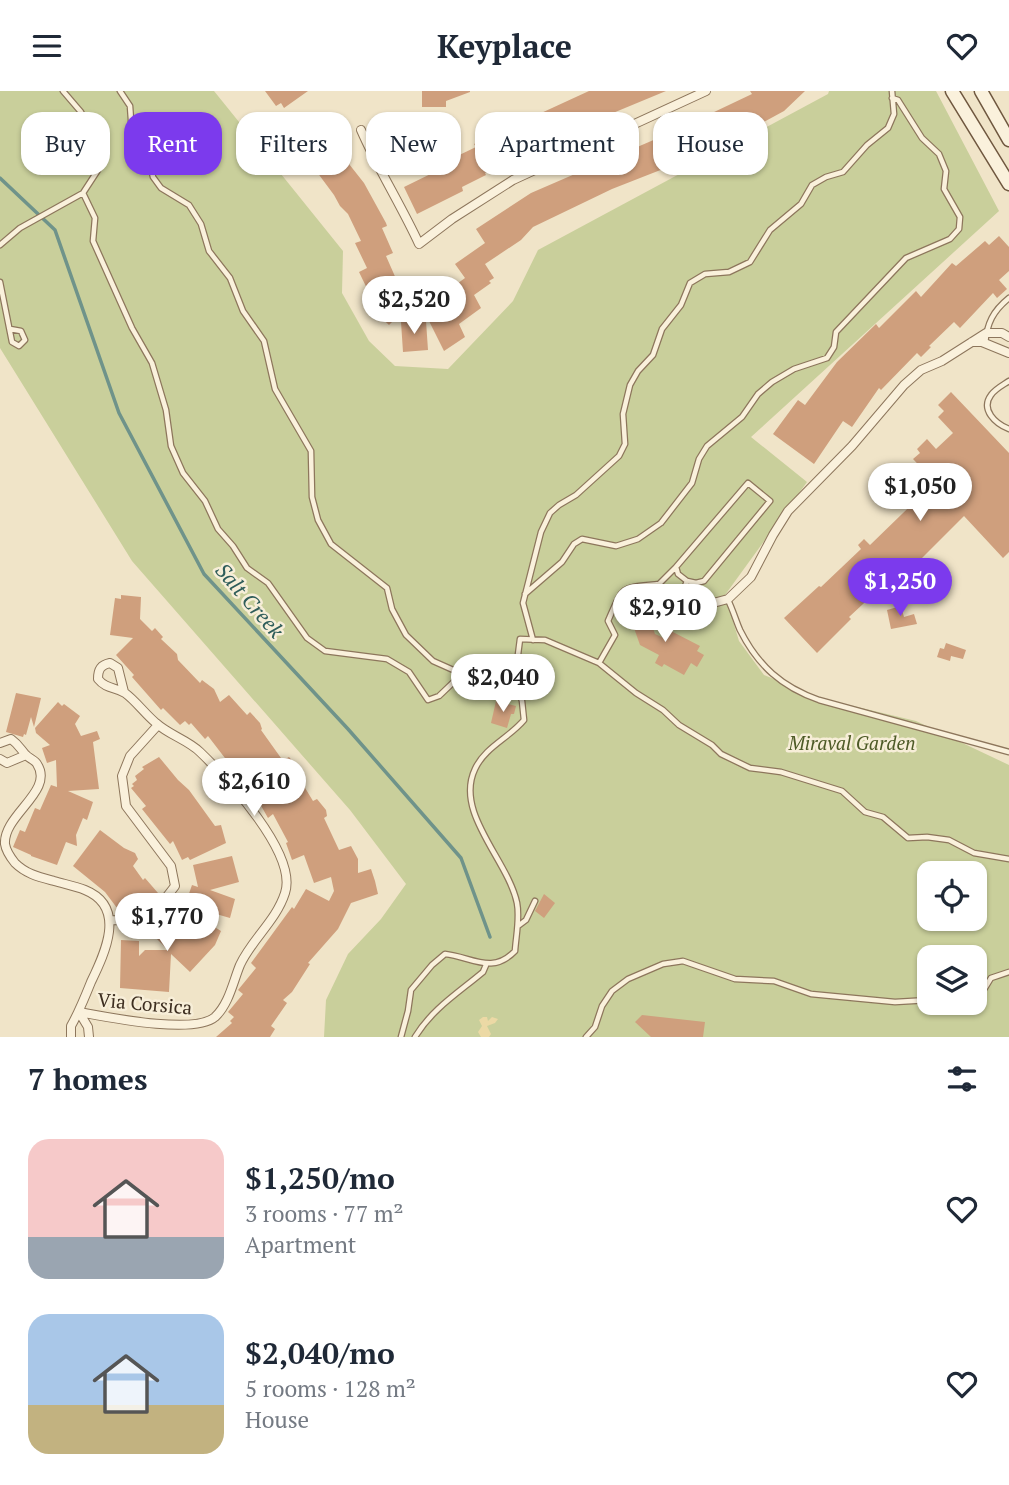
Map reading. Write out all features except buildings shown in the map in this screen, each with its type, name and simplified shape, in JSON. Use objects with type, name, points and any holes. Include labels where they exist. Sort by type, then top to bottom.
[{"type":"main road","points":[[952,91],[1005,168],[1009,184]]},
{"type":"main road","points":[[981,91],[1009,140]]},
{"type":"street","points":[[360,130],[376,166],[397,198],[419,244],[513,180],[706,91]]},
{"type":"street","points":[[691,608],[727,599],[751,577],[788,512],[852,446],[904,385],[922,370],[942,361],[986,333],[1002,333],[1009,337]]},
{"type":"street","points":[[972,341],[1009,353]]},
{"type":"street","name":"Via Corsica","points":[[79,1012],[143,1022],[193,1025],[205,1023],[215,1017],[226,1003],[247,951],[274,916],[286,891],[287,870],[260,819],[199,750],[158,725],[124,692]]},
{"type":"street","points":[[110,921],[135,922],[157,909],[176,886],[171,866],[126,806],[122,776],[130,756],[158,725]]},
{"type":"street","points":[[0,743],[11,739],[20,745],[26,755],[37,764],[40,786],[10,825],[5,843],[8,852],[24,870],[96,896],[106,905],[110,921],[104,955],[71,1026],[71,1037]]},
{"type":"street","points":[[0,759],[7,763],[26,755]]},
{"type":"street","points":[[79,1012],[88,1027],[89,1037]]},
{"type":"lane","points":[[0,244],[20,228],[83,193],[98,170],[101,156],[81,112],[63,91]]},
{"type":"lane","points":[[120,91],[130,106],[132,134],[149,159],[153,177],[161,188],[189,205],[201,224],[209,251],[230,278],[243,311],[264,341],[275,389],[311,451],[312,497],[318,520],[331,544],[387,588],[393,609],[406,635],[433,661],[469,677],[508,687],[514,678],[520,639],[545,640],[599,663],[679,725],[712,745],[721,754],[750,768],[781,772],[842,791],[865,812],[883,817],[908,838],[949,840],[974,853],[1009,859]]},
{"type":"lane","points":[[533,640],[523,603],[541,532],[550,513],[576,495],[620,456],[625,444],[623,414],[630,385],[638,371],[653,355],[662,329],[681,305],[690,283],[705,274],[729,272],[750,262],[770,230],[801,204],[812,185],[843,171],[867,145],[888,128],[894,114],[892,91]]},
{"type":"lane","points":[[525,594],[562,562],[574,544],[582,539],[616,546],[638,539],[661,523],[692,483],[699,459],[707,446],[742,417],[758,394],[794,369],[828,358],[834,347],[836,333],[906,258],[950,239],[958,229],[960,217],[944,189],[946,171],[939,154],[922,138],[898,100],[892,99]]},
{"type":"lane","points":[[83,193],[95,218],[93,241],[132,328],[152,363],[166,410],[171,446],[183,473],[205,501],[218,529],[247,568],[268,583],[307,638],[325,651],[387,659],[409,672],[428,700],[439,696],[462,674]]},
{"type":"lane","points":[[0,282],[10,329]]},
{"type":"lane","points":[[985,344],[990,317],[997,307],[1009,298]]},
{"type":"lane","points":[[1009,381],[992,393],[988,401],[991,419],[1009,429]]},
{"type":"lane","points":[[599,663],[615,635],[608,621],[618,597],[626,588],[633,585],[659,584],[748,483],[770,501],[704,581],[687,581],[678,573],[676,567]]},
{"type":"lane","points":[[681,596],[689,600],[691,608],[690,613],[682,618],[670,614],[670,601],[681,596],[687,581]]},
{"type":"lane","points":[[727,599],[740,629],[762,664],[793,691],[1009,753]]},
{"type":"lane","points":[[401,1037],[411,990],[445,954],[459,955],[486,965],[506,960],[515,951],[517,904],[510,882],[475,818],[470,797],[474,770],[489,750],[512,734],[524,720],[522,701],[514,678]]},
{"type":"lane","points":[[517,926],[526,920],[535,901]]},
{"type":"lane","points":[[586,1037],[595,1027],[602,1006],[612,991],[628,979],[663,964],[683,961],[735,979],[774,981],[811,994],[895,1002],[917,1001]]},
{"type":"lane","points":[[415,1037],[425,1020],[483,972],[486,965]]},
{"type":"lane","points":[[987,984],[991,978],[1009,972]]},
{"type":"green space","name":"Miraval Garden","points":[[0,91],[214,91],[236,118],[236,175],[282,175],[343,251],[342,293],[369,341],[395,366],[448,369],[513,301],[538,250],[677,175],[768,175],[768,126],[829,91],[936,91],[999,211],[751,437],[807,482],[725,595],[739,641],[764,675],[824,699],[916,721],[1009,765],[1009,1037],[324,1037],[326,1000],[348,954],[381,919],[406,884],[350,810],[132,561],[0,348]]},
{"type":"sand","points":[[487,1017],[488,1021],[492,1017],[498,1019],[487,1026],[491,1034],[489,1037],[481,1037],[478,1032],[482,1026],[479,1020]]},
{"type":"waterway","name":"Salt Creek","points":[[0,178],[55,230],[119,413],[204,574],[348,729],[461,858],[490,937]]}]
